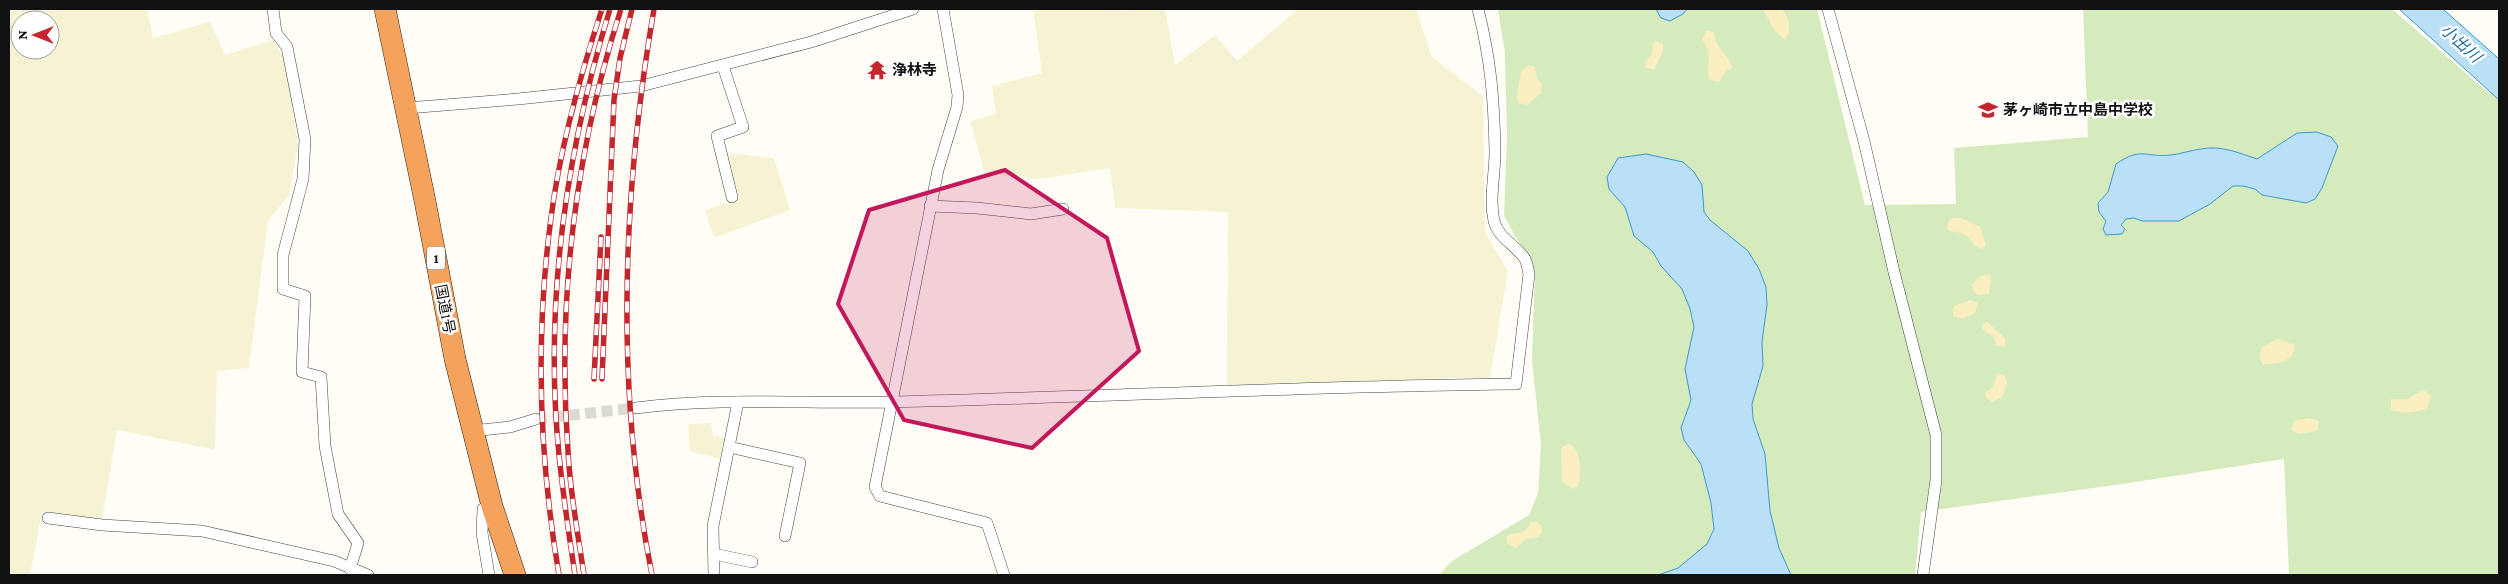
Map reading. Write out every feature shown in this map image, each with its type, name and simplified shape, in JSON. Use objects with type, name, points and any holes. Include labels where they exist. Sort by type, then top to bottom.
[{"type":"highway","name":"国道1号","points":[[385,9],[455,358],[492,506],[515,575]]},
{"type":"street","points":[[273,9],[276,33],[287,47],[304,139],[303,179],[283,255],[283,289],[305,296],[302,372],[321,376],[325,446],[338,514],[358,543],[350,569]]},
{"type":"street","points":[[406,108],[518,99],[640,86],[811,42],[912,9]]},
{"type":"street","points":[[943,9],[958,95],[930,206],[875,487],[880,496],[987,523],[1004,575]]},
{"type":"street","points":[[636,408],[738,402],[891,402],[1311,388],[1516,384],[1530,274],[1525,259],[1502,236],[1495,224],[1492,206],[1495,161],[1494,98],[1489,52],[1478,9]]},
{"type":"street","points":[[1828,9],[1864,141],[1894,272],[1936,435],[1936,480],[1923,575]]},
{"type":"street","points":[[723,66],[743,127],[717,136],[732,197]]},
{"type":"street","points":[[930,206],[977,208],[1031,214],[1063,209]]},
{"type":"street","points":[[714,575],[714,526],[738,402]]},
{"type":"street","points":[[472,431],[510,427],[536,419]]},
{"type":"street","points":[[729,448],[800,463],[786,536]]},
{"type":"street","points":[[489,575],[485,557],[483,509],[492,506]]},
{"type":"street","points":[[48,518],[102,525],[202,531],[334,561],[368,575]]},
{"type":"street","points":[[714,554],[752,562]]},
{"type":"highlighted area","points":[[1005,170],[1107,238],[1139,351],[1032,448],[904,420],[838,304],[869,210]]},
{"type":"shaded area","points":[[9,9],[147,9],[153,38],[210,22],[225,55],[273,40],[285,60],[298,145],[289,195],[268,221],[249,368],[217,371],[215,450],[117,430],[102,520],[42,512],[30,575],[9,575]]},
{"type":"shaded area","points":[[1033,9],[1118,9],[1119,11],[1129,9],[1165,9],[1175,65],[1215,35],[1237,61],[1298,9],[1416,9],[1432,57],[1483,96],[1485,233],[1508,271],[1490,378],[1443,378],[1227,388],[1228,212],[1115,208],[1110,168],[1040,179],[985,174],[970,121],[996,114],[992,86],[1042,73]]},
{"type":"shaded area","points":[[728,153],[774,158],[790,210],[714,238],[705,210],[739,199]]},
{"type":"shaded area","points":[[711,423],[713,435],[724,438],[720,459],[690,451],[688,424]]},
{"type":"green space","points":[[1498,9],[1817,9],[1865,205],[1956,204],[1954,148],[2088,137],[2083,9],[2392,9],[2489,93],[2499,84],[2499,575],[2289,575],[2284,459],[1921,512],[1915,575],[1439,575],[1452,561],[1529,515],[1538,493],[1541,444],[1532,361],[1535,272],[1504,216],[1507,136],[1505,53]]},
{"type":"sand","points":[[1763,9],[1782,9],[1785,13],[1789,32],[1785,40],[1775,31]]},
{"type":"sand","points":[[1707,30],[1714,33],[1715,39],[1732,68],[1724,73],[1719,82],[1710,80],[1708,75],[1708,52],[1702,39]]},
{"type":"sand","points":[[1656,41],[1663,44],[1663,51],[1654,70],[1645,67],[1645,62],[1652,54],[1653,44]]},
{"type":"sand","points":[[1529,65],[1535,67],[1537,78],[1542,85],[1541,93],[1527,105],[1519,103],[1517,99],[1521,71]]},
{"type":"sand","points":[[1961,218],[1980,227],[1986,245],[1982,249],[1979,248],[1966,235],[1947,229],[1949,220]]},
{"type":"sand","points":[[1987,275],[1991,277],[1989,294],[1978,295],[1973,291],[1972,285],[1979,277]]},
{"type":"sand","points":[[1971,300],[1978,303],[1975,313],[1964,318],[1953,317],[1954,306]]},
{"type":"sand","points":[[1987,322],[2005,338],[2005,346],[1997,346],[1993,336],[1982,329],[1982,325]]},
{"type":"sand","points":[[2277,339],[2295,345],[2292,356],[2283,362],[2263,365],[2260,359],[2261,348]]},
{"type":"sand","points":[[1998,373],[2005,376],[2007,384],[2002,397],[1992,402],[1985,396],[1985,393],[1992,388]]},
{"type":"sand","points":[[2422,390],[2431,397],[2427,408],[2409,412],[2391,410],[2391,399],[2408,399]]},
{"type":"sand","points":[[2308,418],[2319,421],[2317,431],[2299,434],[2292,430],[2293,421]]},
{"type":"sand","points":[[1569,444],[1576,451],[1580,462],[1578,486],[1573,489],[1562,482],[1561,451],[1562,447]]},
{"type":"sand","points":[[1531,522],[1537,522],[1542,526],[1542,532],[1539,537],[1526,539],[1516,548],[1507,543],[1506,538],[1509,534],[1525,531]]},
{"type":"water","points":[[1656,9],[1687,9],[1683,14],[1670,21],[1661,18]]},
{"type":"water","name":"小出川","points":[[2399,9],[2443,9],[2499,59],[2499,100]]},
{"type":"water","points":[[2317,132],[2331,137],[2338,146],[2322,188],[2315,199],[2306,203],[2262,195],[2255,189],[2243,186],[2233,186],[2210,204],[2179,221],[2142,221],[2134,218],[2126,219],[2121,225],[2125,229],[2122,234],[2106,235],[2103,229],[2106,221],[2099,212],[2098,203],[2108,192],[2116,164],[2132,155],[2162,156],[2216,148],[2230,150],[2257,159],[2297,133]]},
{"type":"water","points":[[1646,154],[1683,162],[1694,172],[1702,185],[1704,212],[1710,220],[1748,251],[1759,269],[1766,287],[1767,305],[1762,342],[1763,366],[1752,404],[1753,419],[1765,454],[1770,511],[1779,548],[1791,575],[1658,575],[1678,568],[1707,544],[1714,529],[1711,503],[1701,464],[1684,440],[1681,428],[1691,400],[1685,369],[1694,327],[1690,309],[1682,289],[1661,266],[1653,252],[1634,236],[1625,207],[1609,189],[1607,177],[1618,158]]},
{"type":"tunnel","points":[[536,419],[636,408]]},
{"type":"railway","points":[[559,575],[552,531],[543,442],[541,352],[546,263],[555,191],[565,138],[602,9]]},
{"type":"railway","points":[[575,575],[559,455],[555,398],[554,342],[557,285],[562,229],[581,118],[610,9]]},
{"type":"railway","points":[[584,575],[572,498],[568,451],[565,395],[568,283],[573,227],[581,172],[605,63],[621,9]]},
{"type":"railway","points":[[602,379],[614,100],[620,58],[632,9]]},
{"type":"railway","points":[[652,575],[640,505],[632,434],[627,292],[635,150],[643,79],[654,9]]},
{"type":"railway","points":[[594,379],[601,237]]},
{"type":"place","name":"浄林寺","points":[[877,70]]},
{"type":"place","name":"茅ヶ崎市立中島中学校","points":[[1988,110]]}]
